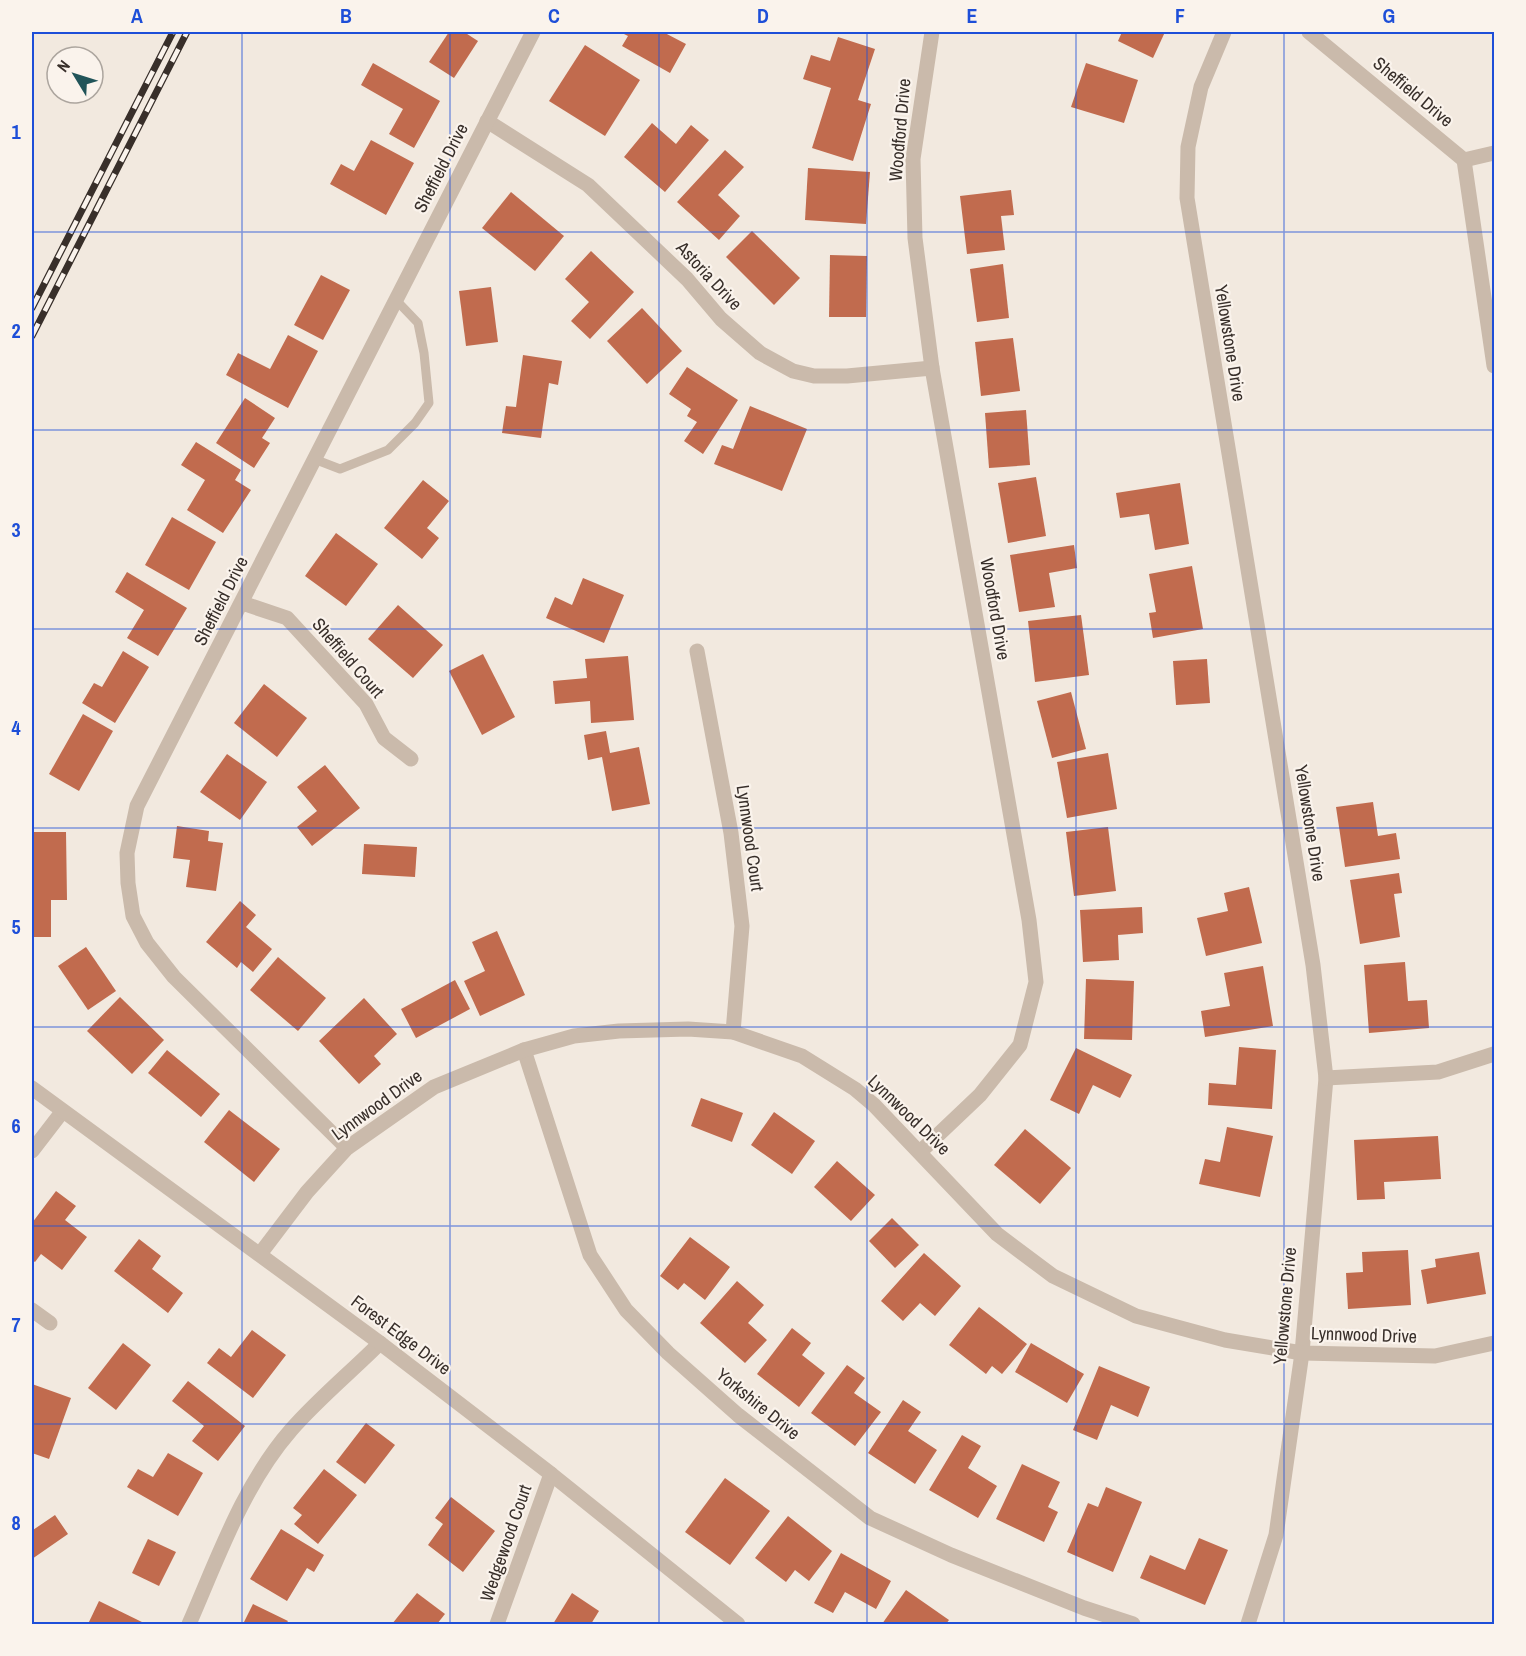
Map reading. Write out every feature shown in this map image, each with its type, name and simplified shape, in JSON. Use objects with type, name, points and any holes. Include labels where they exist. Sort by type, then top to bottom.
[{"type":"street","name":"Sheffield Drive","points":[[347,1148],[174,977],[147,943],[133,916],[128,883],[127,853],[137,806],[533,32]]},
{"type":"street","name":"Woodford Drive","points":[[920,1152],[980,1095],[1020,1046],[1036,982],[1029,920],[932,368],[915,238],[913,159],[932,32]]},
{"type":"street","name":"Yellowstone Drive","points":[[1224,32],[1199,97],[1188,147],[1187,198],[1312,954],[1326,1078],[1302,1353],[1276,1534],[1248,1624]]},
{"type":"street","name":"Sheffield Drive","points":[[1309,32],[1464,160]]},
{"type":"street","name":"Astoria Drive","points":[[487,121],[588,185],[680,272],[721,319],[760,353],[793,371],[814,376],[847,376],[932,368]]},
{"type":"street","points":[[1494,153],[1464,160],[1494,366]]},
{"type":"street","name":"Sheffield Court","points":[[242,603],[287,618],[366,704],[384,738],[411,759]]},
{"type":"street","name":"Lynnwood Court","points":[[697,651],[731,832],[742,926],[733,1032]]},
{"type":"street","name":"Lynnwood Drive","points":[[260,1254],[307,1192],[347,1148],[434,1087],[524,1050],[574,1036],[619,1031],[688,1029],[733,1032],[802,1056],[855,1089],[874,1105],[998,1234],[1053,1276],[1136,1316],[1225,1340],[1302,1353],[1435,1356],[1494,1344]]},
{"type":"street","name":"Yorkshire Drive","points":[[524,1050],[590,1255],[626,1310],[668,1353],[738,1415],[870,1518],[951,1556],[1084,1608],[1133,1624]]},
{"type":"street","points":[[1326,1078],[1438,1072],[1494,1054]]},
{"type":"street","name":"Forest Edge Drive","points":[[32,1088],[380,1343],[550,1474],[738,1624]]},
{"type":"street","points":[[32,1151],[62,1112]]},
{"type":"street","points":[[32,1310],[50,1323]]},
{"type":"street","points":[[189,1624],[240,1508],[256,1480],[291,1430],[380,1343]]},
{"type":"street","name":"Wedgewood Court","points":[[497,1624],[550,1474]]},
{"type":"lane","points":[[314,459],[340,469],[388,450],[415,423],[429,403],[424,353],[418,323],[396,300]]},
{"type":"building","points":[[449,32],[464,32],[478,41],[454,78],[429,62]]},
{"type":"building","points":[[620,32],[663,32],[686,44],[670,73],[622,46],[628,36]]},
{"type":"building","points":[[1122,32],[1165,32],[1153,58],[1118,41]]},
{"type":"building","points":[[838,37],[875,49],[858,100],[871,104],[853,161],[812,148],[831,88],[803,79],[811,55],[830,61]]},
{"type":"building","points":[[585,45],[640,80],[605,136],[549,101]]},
{"type":"building","points":[[373,63],[440,101],[414,148],[389,134],[403,109],[361,85]]},
{"type":"building","points":[[1086,63],[1138,80],[1124,123],[1071,107]]},
{"type":"building","points":[[652,123],[676,144],[691,125],[709,140],[665,192],[624,157]]},
{"type":"building","points":[[371,140],[414,163],[386,215],[330,184],[341,164],[354,171]]},
{"type":"building","points":[[725,150],[744,167],[718,195],[740,216],[719,240],[677,202]]},
{"type":"building","points":[[808,168],[870,172],[866,224],[805,220]]},
{"type":"building","points":[[1011,190],[1014,215],[1001,216],[1005,250],[967,254],[960,196]]},
{"type":"building","points":[[511,192],[564,236],[535,271],[482,228]]},
{"type":"building","points":[[752,231],[800,278],[774,305],[726,257]]},
{"type":"building","points":[[591,251],[634,292],[590,339],[571,321],[589,302],[565,279]]},
{"type":"building","points":[[830,255],[867,256],[866,317],[829,317]]},
{"type":"building","points":[[1003,264],[1009,318],[977,322],[970,269]]},
{"type":"building","points":[[321,275],[350,290],[323,340],[294,325]]},
{"type":"building","points":[[491,287],[498,342],[466,346],[459,291]]},
{"type":"building","points":[[642,308],[682,351],[647,384],[607,341]]},
{"type":"building","points":[[288,335],[318,351],[288,408],[226,375],[238,353],[270,369]]},
{"type":"building","points":[[1013,338],[1020,391],[981,396],[975,342]]},
{"type":"building","points":[[523,355],[562,361],[558,385],[549,383],[541,438],[502,433],[506,406],[516,407]]},
{"type":"building","points":[[687,367],[738,400],[703,454],[684,441],[697,422],[687,416],[691,409],[669,394]]},
{"type":"building","points":[[245,398],[275,418],[262,438],[270,443],[254,468],[216,443]]},
{"type":"building","points":[[750,406],[807,429],[782,491],[714,464],[722,445],[733,449]]},
{"type":"building","points":[[1026,410],[1030,465],[989,468],[985,413]]},
{"type":"building","points":[[196,442],[241,470],[235,480],[251,490],[223,533],[187,510],[205,480],[181,465]]},
{"type":"building","points":[[1036,477],[1046,536],[1008,543],[998,483]]},
{"type":"building","points":[[423,480],[449,501],[427,528],[439,538],[422,559],[384,528]]},
{"type":"building","points":[[1180,483],[1189,544],[1155,550],[1149,514],[1120,518],[1116,493]]},
{"type":"building","points":[[172,517],[216,542],[189,590],[145,565]]},
{"type":"building","points":[[336,533],[378,564],[346,606],[305,576]]},
{"type":"building","points":[[1074,545],[1077,568],[1049,573],[1055,607],[1019,612],[1010,555]]},
{"type":"building","points":[[1192,566],[1203,629],[1153,638],[1149,613],[1156,612],[1149,574]]},
{"type":"building","points":[[127,572],[187,608],[158,656],[127,638],[144,610],[115,592]]},
{"type":"building","points":[[583,578],[624,595],[604,643],[546,618],[555,597],[572,605]]},
{"type":"building","points":[[398,605],[443,645],[413,678],[368,639]]},
{"type":"building","points":[[1081,615],[1089,675],[1035,682],[1028,621]]},
{"type":"building","points":[[123,651],[149,667],[115,723],[82,703],[94,683],[102,687]]},
{"type":"building","points":[[483,654],[515,717],[482,735],[449,671]]},
{"type":"building","points":[[628,656],[634,720],[591,723],[590,701],[555,704],[553,681],[587,678],[585,659]]},
{"type":"building","points":[[1207,659],[1210,703],[1176,705],[1173,661]]},
{"type":"building","points":[[264,684],[307,718],[277,757],[234,723]]},
{"type":"building","points":[[1071,692],[1086,749],[1052,758],[1037,701]]},
{"type":"building","points":[[83,714],[113,731],[79,791],[49,774]]},
{"type":"building","points":[[606,731],[610,753],[639,747],[650,804],[612,811],[602,757],[588,760],[584,735]]},
{"type":"building","points":[[1108,753],[1117,809],[1067,818],[1057,762]]},
{"type":"building","points":[[227,754],[267,782],[240,820],[200,792]]},
{"type":"building","points":[[325,765],[360,808],[312,846],[297,827],[317,811],[297,787]]},
{"type":"building","points":[[1373,802],[1378,836],[1396,833],[1400,859],[1345,867],[1336,807]]},
{"type":"building","points":[[177,826],[209,831],[208,841],[223,843],[216,891],[186,887],[190,860],[173,858]]},
{"type":"building","points":[[1108,827],[1116,891],[1074,896],[1066,832]]},
{"type":"building","points":[[32,832],[66,832],[67,900],[51,900],[51,937],[32,937]]},
{"type":"building","points":[[364,844],[417,847],[415,877],[362,874]]},
{"type":"building","points":[[1399,873],[1402,893],[1394,894],[1400,937],[1360,944],[1350,880]]},
{"type":"building","points":[[1249,887],[1262,943],[1206,956],[1197,918],[1228,911],[1224,893]]},
{"type":"building","points":[[240,901],[256,915],[246,927],[272,949],[253,972],[241,962],[237,968],[206,942]]},
{"type":"building","points":[[1142,907],[1143,933],[1118,935],[1119,960],[1083,962],[1080,910]]},
{"type":"building","points":[[497,931],[525,995],[480,1016],[464,981],[485,971],[472,942]]},
{"type":"building","points":[[86,947],[116,991],[88,1010],[58,966]]},
{"type":"building","points":[[278,957],[326,998],[298,1031],[250,990]]},
{"type":"building","points":[[1405,962],[1408,1001],[1427,1000],[1429,1028],[1369,1033],[1364,965]]},
{"type":"building","points":[[1263,966],[1273,1026],[1205,1037],[1201,1011],[1230,1006],[1224,973]]},
{"type":"building","points":[[1086,979],[1134,981],[1132,1040],[1084,1039]]},
{"type":"building","points":[[455,980],[470,1009],[416,1038],[401,1009]]},
{"type":"building","points":[[120,997],[164,1040],[132,1074],[87,1031]]},
{"type":"building","points":[[364,998],[397,1034],[374,1056],[381,1064],[359,1084],[319,1041]]},
{"type":"building","points":[[1239,1047],[1276,1050],[1272,1109],[1208,1105],[1209,1083],[1236,1085]]},
{"type":"building","points":[[1076,1048],[1132,1075],[1120,1098],[1093,1085],[1079,1114],[1050,1100]]},
{"type":"building","points":[[167,1050],[220,1094],[201,1117],[148,1073]]},
{"type":"building","points":[[701,1098],[743,1113],[732,1142],[691,1126]]},
{"type":"building","points":[[229,1110],[280,1149],[254,1182],[204,1142]]},
{"type":"building","points":[[774,1112],[815,1141],[792,1174],[751,1145]]},
{"type":"building","points":[[1227,1127],[1273,1136],[1260,1197],[1199,1184],[1205,1159],[1220,1162]]},
{"type":"building","points":[[1025,1129],[1071,1168],[1040,1204],[994,1165]]},
{"type":"building","points":[[1438,1136],[1441,1179],[1384,1182],[1385,1199],[1357,1200],[1354,1140]]},
{"type":"building","points":[[837,1161],[875,1195],[851,1221],[814,1187]]},
{"type":"building","points":[[56,1191],[76,1206],[65,1220],[87,1237],[62,1270],[41,1254],[35,1262],[32,1260],[32,1223]]},
{"type":"building","points":[[892,1218],[919,1245],[895,1268],[869,1241]]},
{"type":"building","points":[[690,1237],[730,1267],[705,1300],[684,1283],[678,1290],[660,1276]]},
{"type":"building","points":[[139,1239],[161,1256],[152,1269],[183,1293],[168,1313],[114,1271]]},
{"type":"building","points":[[1408,1250],[1411,1305],[1348,1309],[1346,1273],[1363,1272],[1362,1252]]},
{"type":"building","points":[[1479,1252],[1486,1294],[1427,1304],[1421,1270],[1436,1267],[1435,1259]]},
{"type":"building","points":[[924,1253],[961,1286],[935,1316],[920,1303],[903,1321],[881,1301]]},
{"type":"building","points":[[737,1281],[764,1305],[748,1323],[767,1340],[745,1363],[700,1323]]},
{"type":"building","points":[[979,1307],[1027,1344],[1002,1374],[992,1366],[986,1374],[949,1345]]},
{"type":"building","points":[[792,1328],[811,1343],[802,1355],[825,1373],[799,1407],[757,1374]]},
{"type":"building","points":[[252,1330],[286,1355],[253,1398],[207,1363],[219,1348],[231,1357]]},
{"type":"building","points":[[123,1343],[151,1365],[116,1410],[88,1388]]},
{"type":"building","points":[[1031,1343],[1084,1374],[1067,1403],[1015,1372]]},
{"type":"building","points":[[847,1365],[865,1378],[854,1393],[881,1412],[855,1446],[811,1413]]},
{"type":"building","points":[[1099,1366],[1150,1387],[1138,1417],[1111,1405],[1097,1440],[1073,1430]]},
{"type":"building","points":[[188,1381],[245,1426],[218,1461],[192,1441],[204,1426],[172,1401]]},
{"type":"building","points":[[32,1384],[71,1398],[49,1459],[32,1453]]},
{"type":"building","points":[[903,1400],[921,1412],[908,1431],[937,1450],[915,1484],[868,1453]]},
{"type":"building","points":[[366,1423],[395,1445],[365,1484],[336,1462]]},
{"type":"building","points":[[962,1435],[981,1446],[968,1468],[997,1486],[978,1518],[929,1490]]},
{"type":"building","points":[[168,1453],[203,1473],[178,1516],[127,1487],[138,1469],[153,1477]]},
{"type":"building","points":[[1022,1464],[1060,1482],[1048,1507],[1058,1512],[1044,1542],[996,1519]]},
{"type":"building","points":[[324,1469],[357,1495],[318,1544],[294,1524],[302,1515],[293,1508]]},
{"type":"building","points":[[725,1478],[770,1511],[730,1565],[685,1532]]},
{"type":"building","points":[[1106,1487],[1142,1502],[1113,1572],[1067,1552],[1088,1503],[1098,1507]]},
{"type":"building","points":[[451,1497],[495,1531],[463,1572],[428,1545],[443,1524],[435,1518]]},
{"type":"building","points":[[55,1515],[68,1534],[32,1559],[32,1527],[33,1530]]},
{"type":"building","points":[[788,1516],[832,1551],[809,1581],[795,1570],[786,1582],[755,1558]]},
{"type":"building","points":[[281,1529],[324,1555],[314,1572],[307,1568],[287,1601],[250,1579]]},
{"type":"building","points":[[1199,1538],[1228,1550],[1205,1605],[1140,1578],[1150,1555],[1185,1570]]},
{"type":"building","points":[[148,1539],[176,1552],[159,1586],[132,1573]]},
{"type":"building","points":[[841,1553],[891,1581],[876,1609],[845,1592],[833,1613],[814,1603]]},
{"type":"building","points":[[906,1590],[949,1620],[946,1624],[882,1624]]},
{"type":"building","points":[[417,1593],[445,1614],[437,1624],[392,1624]]},
{"type":"building","points":[[572,1593],[599,1611],[591,1624],[553,1624]]},
{"type":"building","points":[[99,1601],[146,1624],[88,1624]]},
{"type":"building","points":[[253,1604],[288,1621],[286,1624],[243,1624]]},
{"type":"railway","points":[[32,308],[173,32]]},
{"type":"railway","points":[[32,336],[187,32]]}]
